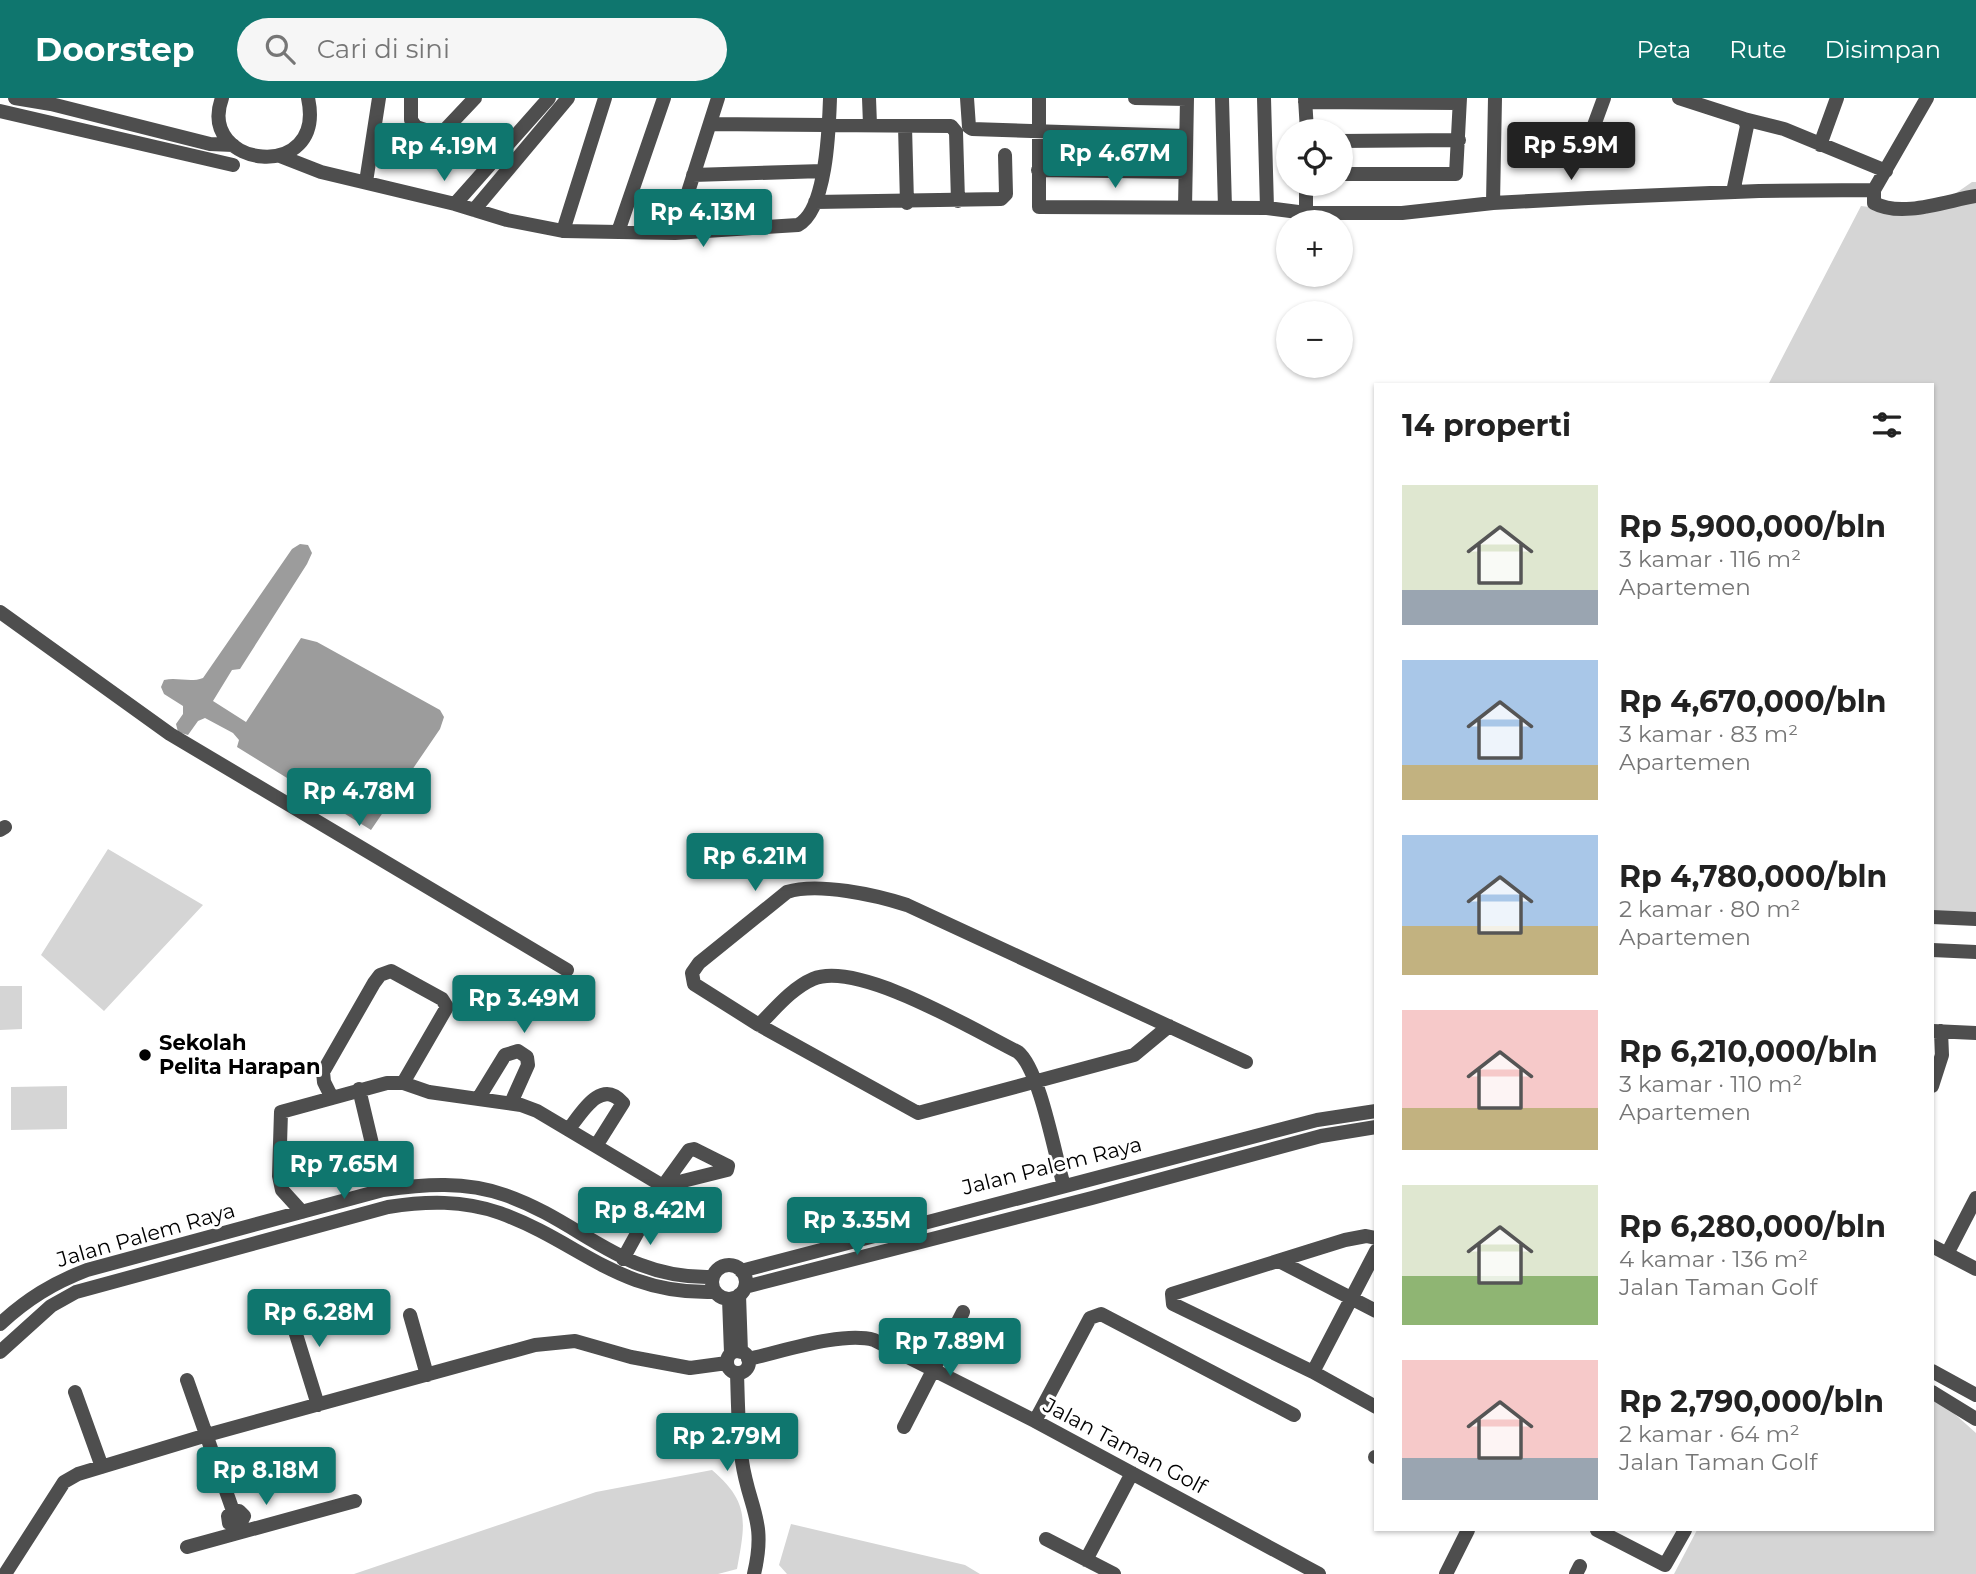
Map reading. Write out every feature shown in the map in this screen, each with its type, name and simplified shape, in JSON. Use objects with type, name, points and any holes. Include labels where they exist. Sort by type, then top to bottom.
[{"type":"street","points":[[15,98],[31,99],[210,144],[229,140]]},
{"type":"street","points":[[64,98],[229,140],[251,156],[280,156],[321,172],[563,231],[675,233],[798,225],[806,220],[815,202],[824,171],[830,98]]},
{"type":"street","points":[[222,98],[220,118],[229,140]]},
{"type":"street","points":[[304,164],[303,139],[309,125],[308,98]]},
{"type":"street","points":[[366,182],[379,98]]},
{"type":"street","points":[[411,98],[412,124],[498,153]]},
{"type":"street","points":[[440,135],[475,98]]},
{"type":"street","points":[[455,204],[549,98]]},
{"type":"street","points":[[474,210],[568,98]]},
{"type":"street","points":[[563,231],[605,98]]},
{"type":"street","points":[[618,232],[664,98]]},
{"type":"street","points":[[675,233],[718,98]]},
{"type":"street","points":[[869,98],[870,125]]},
{"type":"street","points":[[967,98],[971,129],[1185,136]]},
{"type":"street","points":[[1039,98],[1038,207],[1283,210]]},
{"type":"street","points":[[1135,98],[1187,98],[1185,208]]},
{"type":"street","points":[[1222,98],[1224,208]]},
{"type":"street","points":[[1264,98],[1267,208]]},
{"type":"street","points":[[1493,203],[1495,98]]},
{"type":"street","points":[[1554,135],[1589,139],[1604,98]]},
{"type":"street","points":[[1679,98],[1744,119],[1766,123],[1886,172]]},
{"type":"street","points":[[1820,145],[1837,98]]},
{"type":"street","points":[[1927,98],[1874,190],[1874,203],[1892,208],[1917,207],[1976,196]]},
{"type":"street","points":[[1306,119],[1305,100],[1460,101],[1455,174],[1353,174]]},
{"type":"street","points":[[0,111],[233,165]]},
{"type":"street","points":[[1733,192],[1747,126],[1744,119]]},
{"type":"street","points":[[711,124],[947,126],[955,130],[958,201]]},
{"type":"street","points":[[905,126],[907,203]]},
{"type":"street","points":[[280,156],[303,139]]},
{"type":"street","points":[[1353,141],[1459,139]]},
{"type":"street","points":[[815,202],[907,203],[1003,198],[1006,194],[1005,155]]},
{"type":"street","points":[[1038,170],[1185,172]]},
{"type":"street","points":[[692,175],[824,171]]},
{"type":"street","points":[[1353,213],[1402,213],[1493,203],[1733,192],[1874,190]]},
{"type":"street","points":[[0,612],[122,701],[223,767],[567,970]]},
{"type":"street","points":[[1169,1026],[1134,1055],[918,1114],[759,1025],[694,984],[692,974],[699,962],[775,899],[804,888],[866,895],[907,905],[1169,1026],[1246,1062]]},
{"type":"street","points":[[1934,917],[1976,919]]},
{"type":"street","points":[[1934,950],[1976,952]]},
{"type":"street","points":[[331,1096],[324,1082],[323,1072],[374,983],[380,975],[391,971],[442,999],[447,1007],[403,1083]]},
{"type":"street","points":[[759,1025],[795,990],[812,979],[828,976],[858,978],[889,989],[1018,1052],[1027,1062],[1035,1081],[1063,1186]]},
{"type":"street","points":[[1937,1036],[1976,1033]]},
{"type":"street","points":[[1937,1036],[1976,1042]]},
{"type":"street","points":[[1934,1081],[1939,1068],[1937,1036]]},
{"type":"street","points":[[478,1099],[505,1055],[518,1051],[527,1057],[528,1065],[510,1103]]},
{"type":"street","points":[[302,1212],[282,1190],[279,1176],[280,1116],[284,1110],[359,1089],[403,1083],[429,1093],[510,1103],[537,1111],[663,1186],[623,1259]]},
{"type":"street","points":[[359,1089],[386,1190]]},
{"type":"street","points":[[569,1129],[592,1101],[603,1093],[610,1093],[622,1103],[596,1146]]},
{"type":"street","name":"Jalan Palem Raya","points":[[0,1324],[25,1301],[55,1283],[88,1270],[386,1190],[450,1184],[507,1196],[533,1207],[623,1259],[674,1276],[713,1277],[725,1266],[741,1270],[1317,1120],[1374,1111]]},
{"type":"street","name":"Jalan Palem Raya","points":[[738,1294],[1321,1136],[1374,1127]]},
{"type":"street","points":[[1947,1254],[1976,1198]]},
{"type":"street","name":"Jalan Palem Raya","points":[[0,1352],[51,1306],[76,1293],[388,1207],[418,1203],[456,1204],[499,1213],[535,1228],[635,1282],[689,1293],[715,1292]]},
{"type":"street","points":[[1374,1238],[1358,1236],[1172,1294],[1171,1299],[1173,1304],[1313,1372],[1374,1406]]},
{"type":"street","points":[[1934,1247],[1976,1269]]},
{"type":"street","points":[[1313,1372],[1374,1255]]},
{"type":"street","points":[[1279,1261],[1374,1310]]},
{"type":"street","points":[[741,1270],[737,1360],[743,1465],[758,1520],[760,1546],[754,1574]]},
{"type":"street","points":[[713,1277],[715,1292],[738,1294]]},
{"type":"street","points":[[286,1302],[318,1405]]},
{"type":"street","points":[[904,1427],[963,1312]]},
{"type":"street","points":[[1035,1421],[1090,1318],[1101,1314],[1294,1415]]},
{"type":"street","points":[[410,1315],[427,1375]]},
{"type":"street","name":"Jalan Taman Golf","points":[[2,1574],[64,1482],[78,1474],[207,1435],[535,1345],[575,1341],[667,1366],[691,1368],[824,1342],[867,1338],[1035,1421],[1319,1574]]},
{"type":"street","points":[[1934,1372],[1976,1395]]},
{"type":"street","points":[[187,1380],[233,1511],[228,1516],[229,1523],[239,1529]]},
{"type":"street","points":[[75,1392],[102,1467]]},
{"type":"street","points":[[1934,1393],[1976,1419]]},
{"type":"street","points":[[1086,1560],[1132,1473]]},
{"type":"street","points":[[187,1547],[239,1529],[355,1501]]},
{"type":"street","points":[[1446,1574],[1468,1531]]},
{"type":"street","points":[[1599,1531],[1665,1565],[1684,1531]]},
{"type":"street","points":[[1046,1539],[1114,1574]]},
{"type":"shaded area","points":[[1972,182],[1976,182],[1976,921],[1934,919],[1934,383],[1769,383],[1861,206],[1926,214]]},
{"type":"shaded area","points":[[300,544],[308,545],[312,553],[307,564],[240,669],[232,670],[213,701],[246,722],[301,638],[317,642],[440,710],[444,717],[440,729],[371,830],[237,747],[239,740],[233,733],[205,718],[198,721],[188,735],[178,732],[176,724],[183,714],[183,706],[164,694],[161,687],[164,680],[203,678],[292,549]]},
{"type":"shaded area","points":[[108,849],[203,905],[104,1011],[41,955]]},
{"type":"shaded area","points":[[0,986],[22,986],[22,1029],[0,1030]]},
{"type":"shaded area","points":[[67,1086],[67,1129],[11,1130],[11,1087]]},
{"type":"shaded area","points":[[1934,1401],[1948,1408],[1976,1433],[1976,1574],[1674,1574],[1696,1531],[1934,1531]]},
{"type":"shaded area","points":[[712,1470],[733,1493],[742,1515],[742,1539],[737,1569],[718,1574],[354,1574],[596,1492]]},
{"type":"shaded area","points":[[791,1524],[965,1565],[980,1574],[787,1574],[779,1565]]},
{"type":"place","name":"Sekolah Pelita Harapan","points":[[145,1055]]}]
